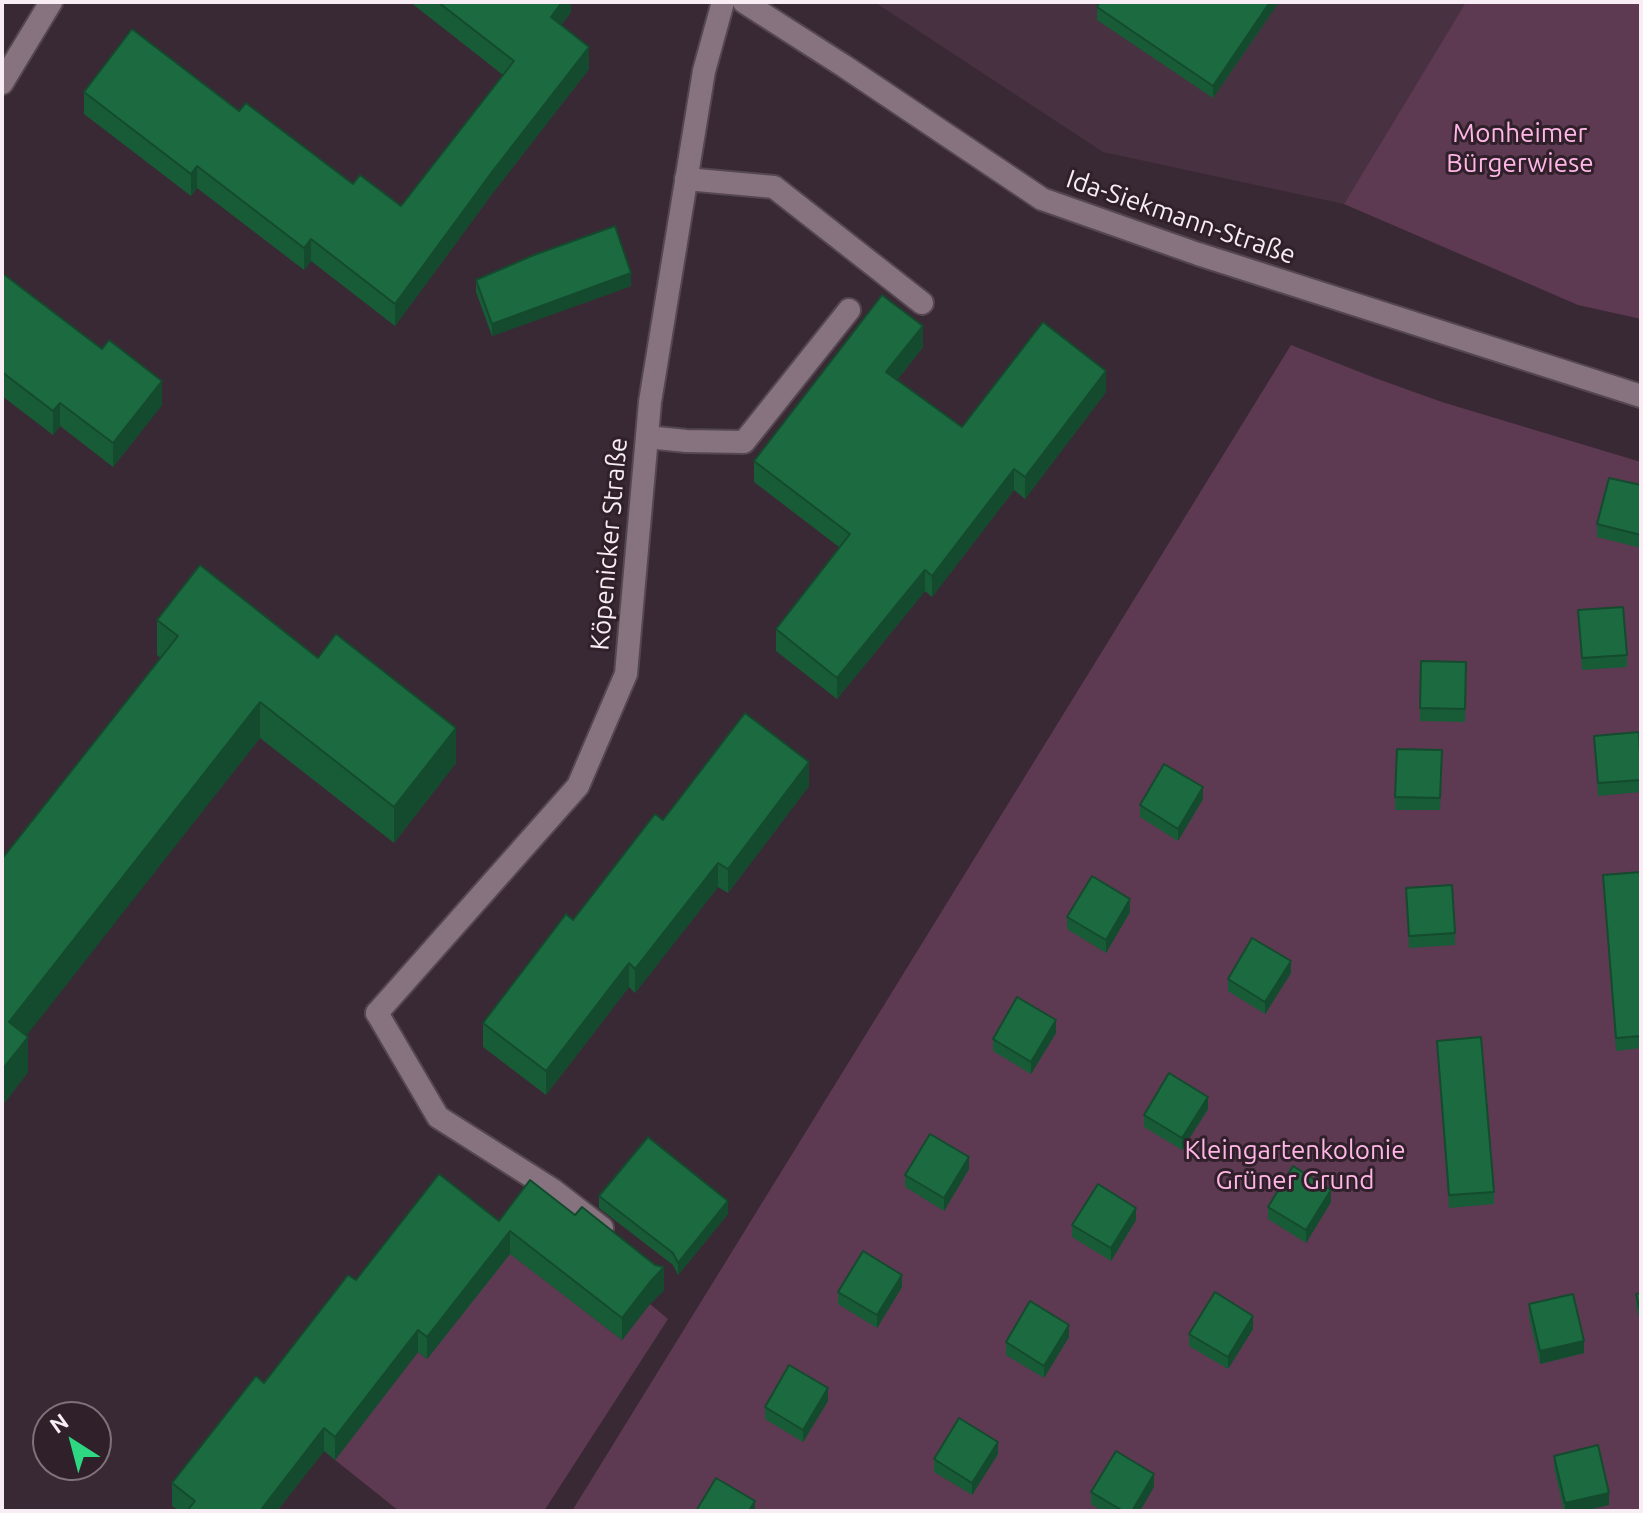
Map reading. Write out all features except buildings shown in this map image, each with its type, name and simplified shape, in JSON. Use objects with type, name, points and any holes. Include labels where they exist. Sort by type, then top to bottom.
[{"type":"street","points":[[2,83],[51,2]]},
{"type":"street","name":"Köpenicker Straße","points":[[615,1238],[553,1190],[438,1117],[377,1013],[578,786],[626,674],[650,402],[704,71],[723,2]]},
{"type":"street","name":"Ida-Siekmann-Straße","points":[[744,2],[1042,199],[1212,258],[1641,396]]},
{"type":"street","points":[[686,179],[774,187],[922,303]]},
{"type":"street","points":[[647,437],[744,442],[849,310]]},
{"type":"shaded area","points":[[876,2],[1466,2],[1344,204],[1103,152]]},
{"type":"green space","name":"Monheimer Bürgerwiese","points":[[1466,2],[1641,2],[1641,319],[1578,305],[1344,204]]},
{"type":"green space","name":"Kleingartenkolonie Grüner Grund","points":[[1291,345],[1442,402],[1641,462],[1641,1511],[572,1511]]},
{"type":"green space","points":[[510,1253],[622,1340],[650,1304],[668,1319],[544,1511],[399,1511],[335,1460],[418,1352],[427,1359]]}]
